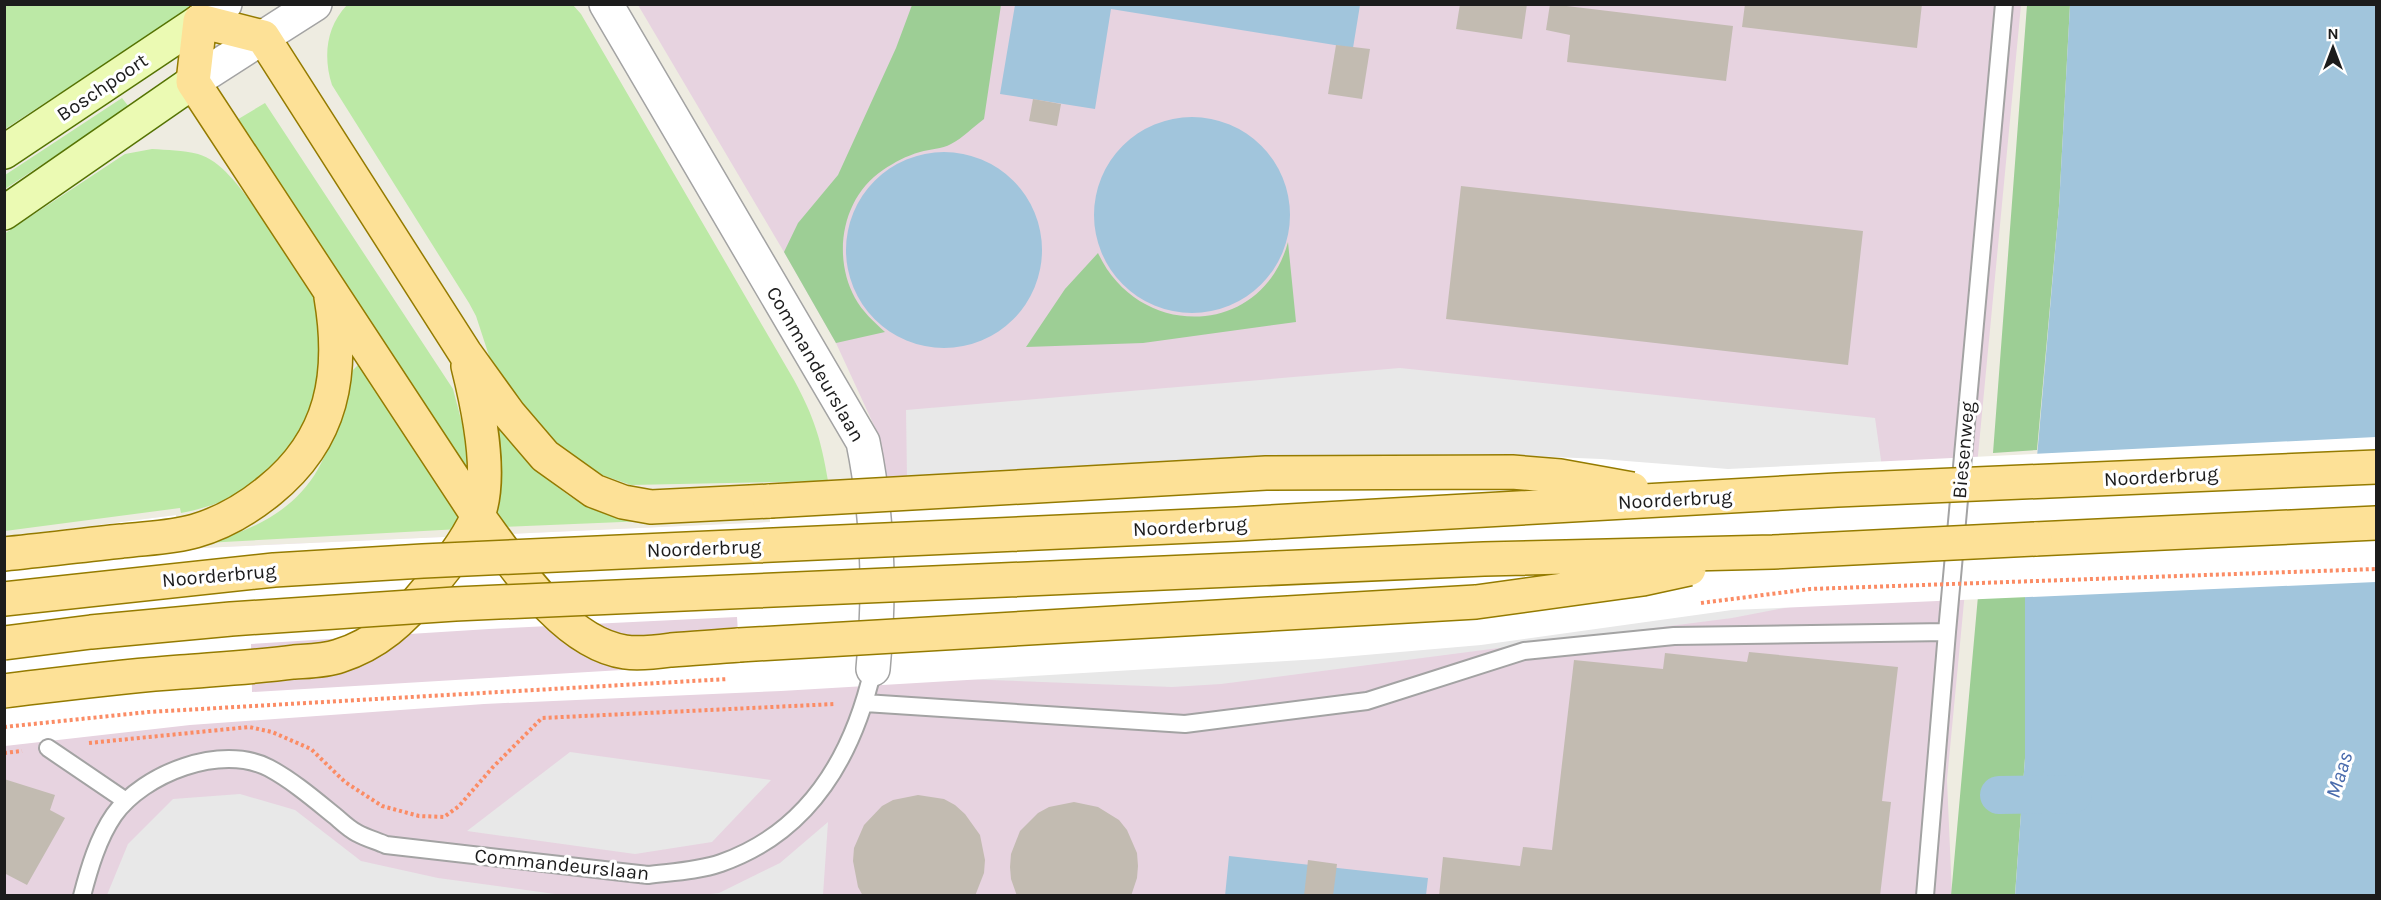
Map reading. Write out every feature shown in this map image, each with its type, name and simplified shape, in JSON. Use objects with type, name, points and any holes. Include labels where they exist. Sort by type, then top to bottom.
[{"type":"main road","points":[[4,213],[194,82],[213,13],[263,37],[465,353],[509,414],[545,456],[594,491],[623,502],[651,507],[1266,473],[1462,471],[1560,476],[1687,498]]},
{"type":"main road","name":"Boschpoort","points":[[4,152],[213,13]]},
{"type":"main road","points":[[194,82],[478,516],[510,560],[561,618],[582,636],[602,646],[626,652],[1476,602],[1643,579],[1773,552]]},
{"type":"main road","points":[[4,554],[178,535],[218,524],[240,512],[284,479],[305,456],[322,427],[332,389],[336,338],[331,292]]},
{"type":"main road","points":[[4,691],[115,678],[252,668],[337,657],[367,646],[393,628],[466,539],[478,516],[483,494],[483,447],[474,386],[465,353]]},
{"type":"main road","name":"Noorderbrug","points":[[4,598],[274,570],[423,561],[1237,524],[1687,498],[2376,467]]},
{"type":"main road","points":[[4,643],[231,618],[455,604],[1484,559],[1773,552],[2376,523]]},
{"type":"street","points":[[194,82],[315,4]]},
{"type":"street","name":"Commandeurslaan","points":[[606,4],[863,442],[872,503],[875,567],[873,669]]},
{"type":"lane","name":"Biesenweg","points":[[1925,896],[2004,4]]},
{"type":"lane","points":[[865,703],[1185,724],[1367,701],[1524,651],[1674,636],[1947,632]]},
{"type":"lane","name":"Commandeurslaan","points":[[82,896],[102,836],[113,816],[126,801],[142,786],[183,767],[221,759],[243,761],[266,767],[302,790],[356,833],[386,845],[648,875],[721,863],[757,846],[792,822],[820,794],[838,765],[865,703],[873,669]]},
{"type":"lane","points":[[48,747],[126,801]]},
{"type":"path","points":[[4,753],[249,727],[272,732],[311,749],[345,782],[382,806],[419,816],[444,817],[459,806],[493,767],[542,718],[865,703]]},
{"type":"shaded area","points":[[638,5],[2021,5],[1947,780],[1952,895],[5,895],[4,537],[176,515],[179,549],[770,522],[770,491],[883,484],[877,432],[836,343]]},
{"type":"shaded area","points":[[1400,368],[1875,418],[1899,586],[1732,618],[1221,684],[1172,687],[910,677],[906,410]]},
{"type":"shaded area","points":[[570,752],[771,780],[712,842],[635,854],[467,831]]},
{"type":"shaded area","points":[[240,794],[295,810],[361,861],[438,878],[562,895],[107,895],[128,844],[173,799]]},
{"type":"shaded area","points":[[828,822],[823,895],[701,895],[719,893],[780,863]]},
{"type":"green space","points":[[5,5],[195,5],[5,129]]},
{"type":"green space","points":[[347,5],[573,5],[581,14],[794,380],[816,429],[828,481],[631,485],[602,475],[572,457],[537,429],[494,371],[476,316],[469,303],[332,85],[328,64],[328,43],[335,23]]},
{"type":"green space","points":[[912,5],[1001,5],[984,119],[951,144],[905,157],[892,164],[869,182],[858,195],[845,228],[844,264],[848,282],[858,303],[885,332],[836,343],[784,252],[798,223],[838,175],[896,48]]},
{"type":"green space","points":[[2027,5],[2070,5],[2059,206],[2037,450],[1993,453]]},
{"type":"green space","points":[[122,98],[129,107],[5,189],[5,175]]},
{"type":"green space","points":[[265,103],[453,389],[467,442],[470,485],[235,121]]},
{"type":"green space","points":[[152,149],[198,154],[219,166],[247,197],[307,281],[315,302],[319,340],[317,379],[310,408],[299,434],[283,457],[264,477],[240,493],[212,505],[181,513],[180,508],[5,531],[4,234],[125,154]]},
{"type":"green space","points":[[1288,242],[1296,322],[1143,343],[1026,347],[1065,289],[1098,253],[1117,282],[1141,302],[1169,314],[1199,316],[1227,311],[1253,297],[1274,274]]},
{"type":"green space","points":[[358,365],[362,365],[464,519],[460,529],[205,543],[238,533],[269,518],[296,497],[308,484],[324,458],[337,422],[350,373]]},
{"type":"green space","points":[[494,420],[543,474],[572,497],[604,513],[646,521],[503,527],[494,517]]},
{"type":"green space","points":[[2025,594],[2025,758],[2015,895],[1951,896],[1978,596]]},
{"type":"water","points":[[1015,5],[1360,5],[1353,48],[1111,9],[1095,109],[1000,94]]},
{"type":"water","name":"Maas","points":[[2070,5],[2376,5],[2376,895],[2015,896],[2025,758],[2025,594],[2059,206]]},
{"type":"water","points":[[1192,117],[1220,121],[1238,129],[1254,139],[1268,153],[1286,187],[1290,215],[1286,243],[1278,261],[1268,277],[1254,291],[1220,309],[1192,313],[1164,309],[1146,301],[1130,291],[1116,277],[1098,243],[1094,215],[1098,187],[1106,169],[1116,153],[1130,139],[1164,121]]},
{"type":"water","points":[[944,152],[972,156],[990,164],[1006,174],[1020,188],[1038,222],[1042,250],[1038,278],[1030,296],[1020,312],[1006,326],[972,344],[944,348],[916,344],[898,336],[882,326],[868,312],[850,278],[846,250],[850,222],[858,204],[868,188],[882,174],[916,156]]},
{"type":"water","points":[[1229,856],[1428,878],[1426,895],[1225,896]]},
{"type":"pier","points":[[2376,437],[2376,582],[1732,610],[1481,645],[1319,659],[781,691],[484,704],[190,725],[5,746],[4,537],[176,515],[179,549],[770,522],[770,491],[1324,457],[1479,454],[1601,459],[1728,469]],"holes":[[[737,617],[740,663],[252,692],[251,644]]]},
{"type":"building","points":[[1460,4],[1527,4],[1522,39],[1456,29]]},
{"type":"building","points":[[1550,4],[1733,26],[1726,81],[1567,62],[1570,35],[1546,30]]},
{"type":"building","points":[[1745,4],[1922,4],[1917,48],[1742,27]]},
{"type":"building","points":[[1336,45],[1370,49],[1362,99],[1328,94]]},
{"type":"building","points":[[1033,99],[1061,104],[1057,126],[1029,121]]},
{"type":"building","points":[[1461,186],[1863,231],[1848,365],[1446,319]]},
{"type":"building","points":[[1749,652],[1898,667],[1882,801],[1891,802],[1880,896],[1439,896],[1443,857],[1520,866],[1523,847],[1552,850],[1574,660],[1663,669],[1665,653],[1747,662]]},
{"type":"building","points":[[4,779],[55,795],[50,810],[65,818],[27,885],[4,873]]},
{"type":"building","points":[[918,795],[944,799],[955,805],[965,814],[980,835],[985,860],[984,873],[975,896],[863,896],[858,887],[853,861],[854,848],[864,825],[882,806],[893,800]]},
{"type":"building","points":[[1074,802],[1098,807],[1119,820],[1127,830],[1137,853],[1138,866],[1131,896],[1017,896],[1011,879],[1010,867],[1011,854],[1020,831],[1038,813],[1049,807]]},
{"type":"building","points":[[1308,860],[1337,864],[1333,896],[1304,896]]},
{"type":"waterway","points":[[1999,795],[2073,794]]}]
